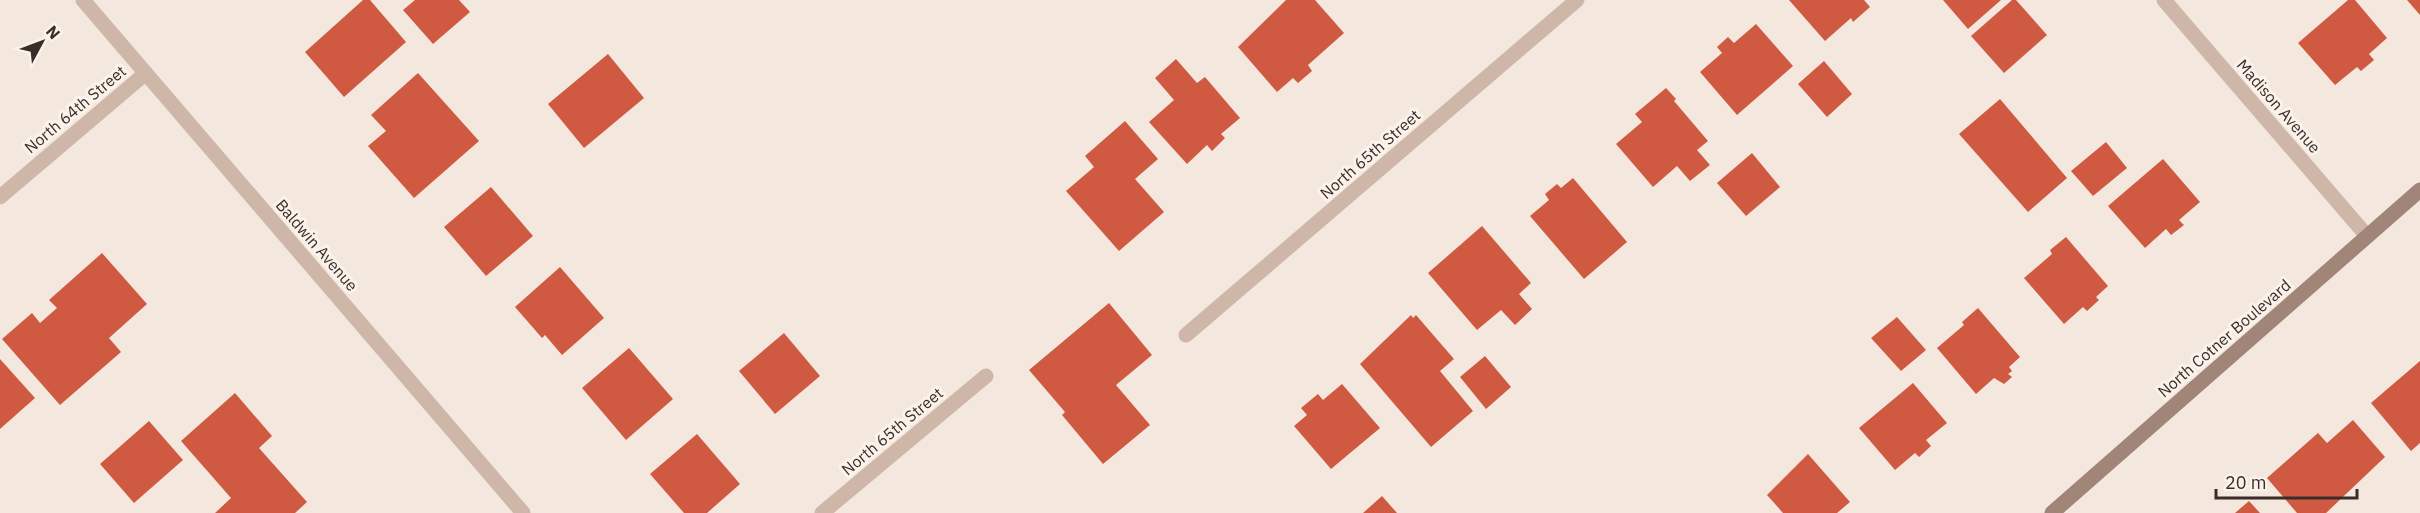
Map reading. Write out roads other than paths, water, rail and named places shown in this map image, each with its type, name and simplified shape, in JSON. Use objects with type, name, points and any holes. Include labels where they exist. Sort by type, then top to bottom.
[{"type":"main road","name":"North Cotner Boulevard","points":[[2052,513],[2420,190]]},
{"type":"street","name":"Baldwin Avenue","points":[[83,0],[523,513]]},
{"type":"street","name":"North 65th Street","points":[[1186,335],[1577,0]]},
{"type":"street","name":"Madison Avenue","points":[[2164,0],[2367,236]]},
{"type":"street","name":"North 64th Street","points":[[0,197],[146,73]]},
{"type":"street","name":"North 65th Street","points":[[822,513],[986,376]]}]
